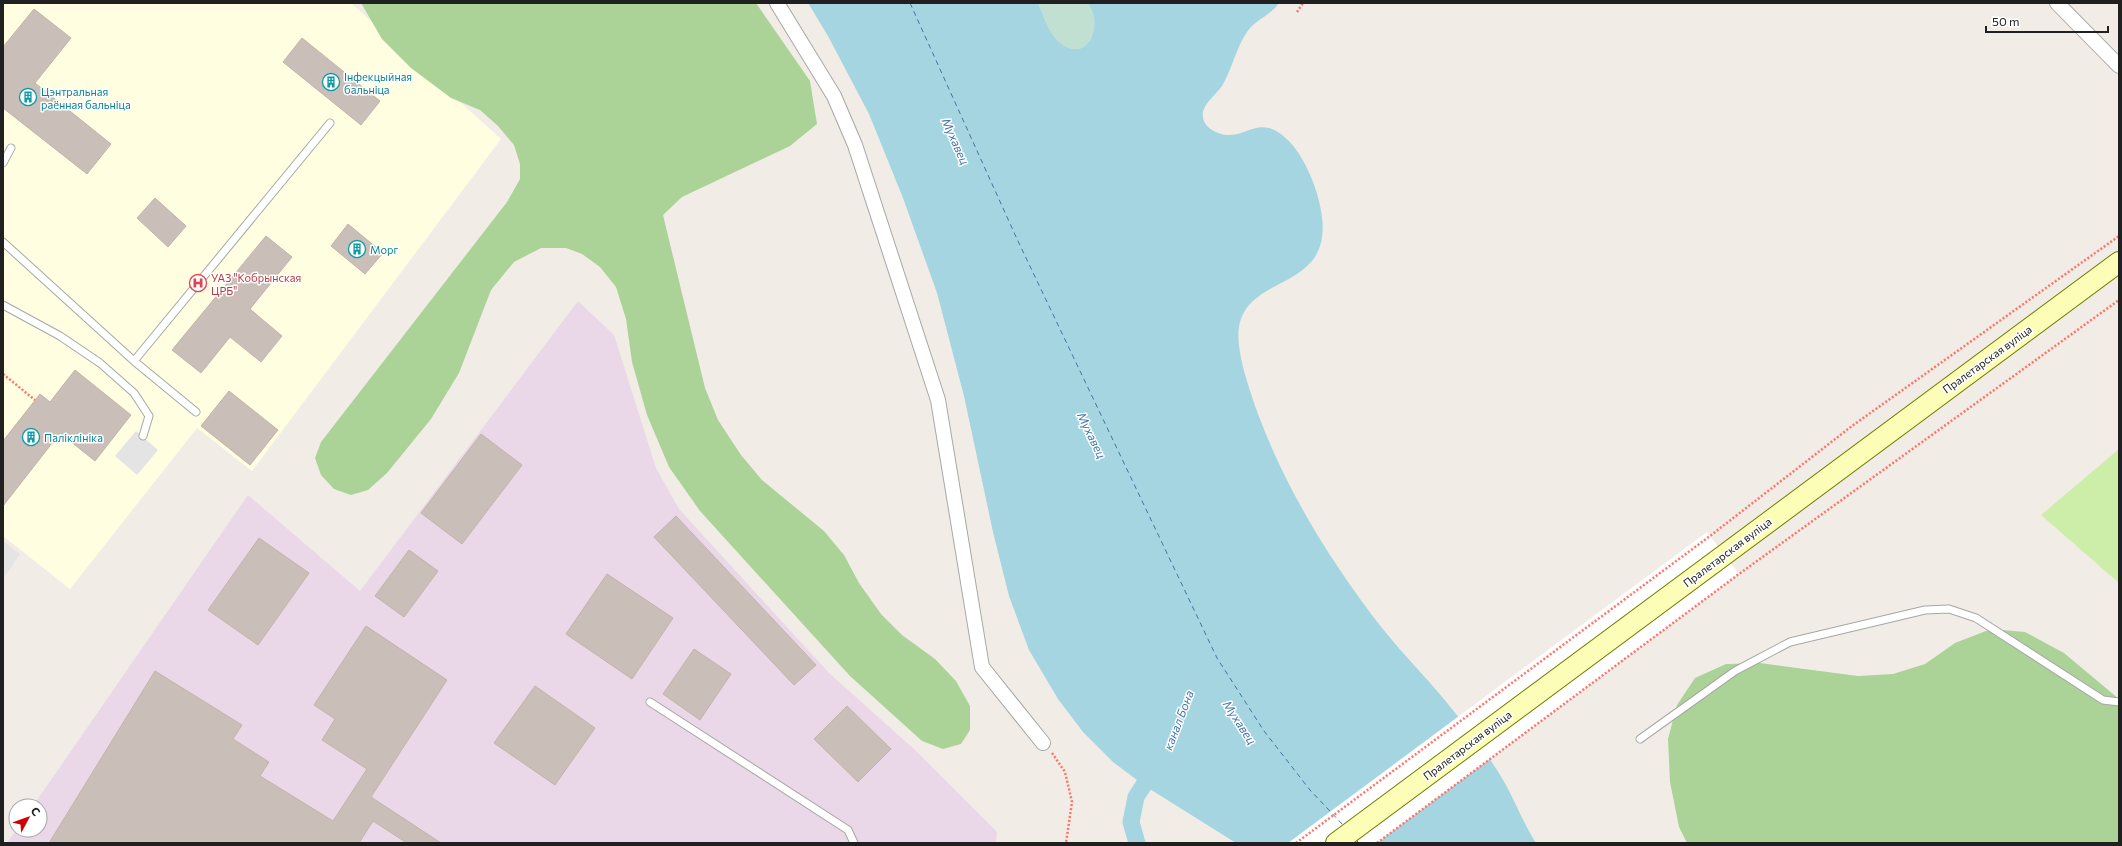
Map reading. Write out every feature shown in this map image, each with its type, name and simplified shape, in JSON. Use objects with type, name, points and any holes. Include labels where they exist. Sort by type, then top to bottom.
[{"type":"main road","name":"Пралетарская вуліца","points":[[1336,843],[2119,262]]},
{"type":"street","points":[[777,3],[834,96],[854,145],[938,400],[982,667],[1043,743]]},
{"type":"street","points":[[2057,3],[2119,66]]},
{"type":"lane","points":[[134,361],[330,123]]},
{"type":"lane","points":[[3,163],[11,148]]},
{"type":"lane","points":[[3,242],[134,361],[196,412]]},
{"type":"lane","points":[[3,305],[60,336],[100,363],[134,393],[149,416],[143,436]]},
{"type":"lane","points":[[1640,739],[1735,671],[1790,642],[1925,610],[1949,609],[1976,618],[2103,700],[2119,702]]},
{"type":"lane","points":[[650,702],[848,830],[854,843]]},
{"type":"path","points":[[1297,12],[1303,3]]},
{"type":"path","points":[[1296,843],[1710,536],[1852,426],[2119,236]]},
{"type":"path","points":[[1377,843],[1738,574],[2119,300]]},
{"type":"path","points":[[3,374],[35,400]]},
{"type":"path","points":[[1043,743],[1065,772],[1072,802],[1066,843]]},
{"type":"shaded area","name":"УАЗ \"Кобрынская ЦРБ\"","points":[[3,3],[351,3],[501,139],[252,471],[197,428],[70,589],[3,536]]},
{"type":"shaded area","points":[[1038,3],[1088,3],[1094,17],[1093,34],[1090,40],[1080,49],[1066,47],[1058,41],[1049,28]]},
{"type":"shaded area","points":[[578,301],[614,335],[656,468],[679,509],[829,673],[915,750],[997,832],[996,843],[7,843],[10,838],[48,838],[48,798],[39,798],[248,495],[360,591]]},
{"type":"shaded area","points":[[136,431],[158,450],[137,475],[115,456]]},
{"type":"shaded area","points":[[3,541],[20,554],[3,579]]},
{"type":"green space","points":[[361,3],[756,3],[810,81],[817,124],[790,146],[682,197],[663,215],[705,388],[718,420],[741,455],[762,480],[824,531],[844,555],[859,583],[881,614],[902,635],[935,659],[956,681],[970,706],[970,730],[961,744],[943,749],[922,741],[850,676],[700,511],[669,467],[647,415],[632,362],[626,319],[616,287],[600,267],[582,254],[566,248],[541,248],[514,262],[491,290],[459,373],[431,419],[387,473],[368,490],[351,495],[334,489],[321,475],[315,458],[321,442],[507,202],[520,179],[520,164],[514,145],[498,126],[480,110],[451,98],[411,68],[382,39]]},
{"type":"green space","points":[[2119,449],[2119,583],[2041,515]]},
{"type":"green space","points":[[1991,629],[2025,632],[2064,653],[2119,699],[2119,843],[1687,843],[1679,827],[1670,782],[1668,739],[1677,705],[1695,678],[1726,664],[1760,663],[1858,676],[1893,674],[1925,664],[1955,643]]},
{"type":"water","name":"Мухавец","points":[[808,3],[1038,3],[1046,23],[1058,41],[1066,47],[1080,49],[1085,46],[1093,34],[1094,17],[1088,3],[1279,3],[1247,32],[1222,86],[1204,108],[1203,113],[1204,121],[1208,127],[1219,133],[1232,135],[1264,127],[1280,133],[1290,142],[1306,165],[1317,193],[1322,217],[1321,243],[1312,261],[1298,273],[1264,293],[1250,304],[1240,321],[1239,345],[1241,360],[1247,382],[1254,403],[1279,463],[1293,492],[1326,549],[1362,602],[1382,628],[1447,703],[1495,767],[1536,843],[1236,843],[1145,786],[1113,762],[1083,732],[1058,699],[1029,650],[1009,596],[993,532],[964,396],[937,293],[903,198],[869,114],[828,36]]},
{"type":"pier","points":[[1707,532],[1739,574],[1377,843],[1288,843]]},
{"type":"building","name":"Цэнтральная раённая бальніца","points":[[34,9],[71,38],[35,83],[111,144],[87,174],[3,108],[3,47]]},
{"type":"building","name":"Інфекцыйная бальніца","points":[[302,38],[380,101],[361,125],[283,62]]},
{"type":"building","points":[[155,198],[186,226],[168,247],[137,218]]},
{"type":"building","name":"Морг","points":[[348,224],[383,253],[365,274],[331,246]]},
{"type":"building","points":[[266,236],[292,257],[250,309],[282,336],[261,362],[230,337],[201,373],[172,350]]},
{"type":"building","name":"Паліклініка","points":[[75,370],[131,415],[95,461],[60,433],[3,506],[3,441],[40,394],[50,402]]},
{"type":"building","points":[[229,391],[278,430],[250,465],[201,426]]},
{"type":"building","points":[[481,434],[522,465],[462,544],[421,513]]},
{"type":"building","points":[[676,516],[816,665],[794,685],[654,537]]},
{"type":"building","points":[[259,538],[309,573],[258,645],[208,610]]},
{"type":"building","points":[[409,550],[438,571],[404,617],[375,596]]},
{"type":"building","points":[[607,574],[673,618],[632,679],[566,634]]},
{"type":"building","points":[[366,626],[447,680],[371,797],[441,843],[407,843],[373,821],[359,843],[49,843],[155,671],[242,725],[233,739],[269,762],[260,776],[333,821],[367,769],[322,740],[335,719],[314,705]]},
{"type":"building","points":[[694,649],[731,674],[700,720],[663,694]]},
{"type":"building","points":[[535,686],[595,728],[555,785],[494,743]]},
{"type":"building","points":[[847,706],[891,749],[858,782],[814,739]]},
{"type":"waterway","name":"канал Бона","points":[[1137,843],[1131,822],[1136,797],[1156,766]]},
{"type":"ferry route","points":[[910,3],[1017,239],[1217,658],[1264,731],[1310,790],[1343,825]]},
{"type":"ferry route","points":[[1356,840],[1359,843]]},
{"type":"place","name":"Інфекцыйная бальніца","points":[[331,82]]},
{"type":"place","name":"Цэнтральная раённая бальніца","points":[[28,97]]},
{"type":"place","name":"Морг","points":[[357,249]]},
{"type":"place","name":"УАЗ \"Кобрынская ЦРБ\"","points":[[198,283]]},
{"type":"place","name":"Паліклініка","points":[[31,437]]}]
